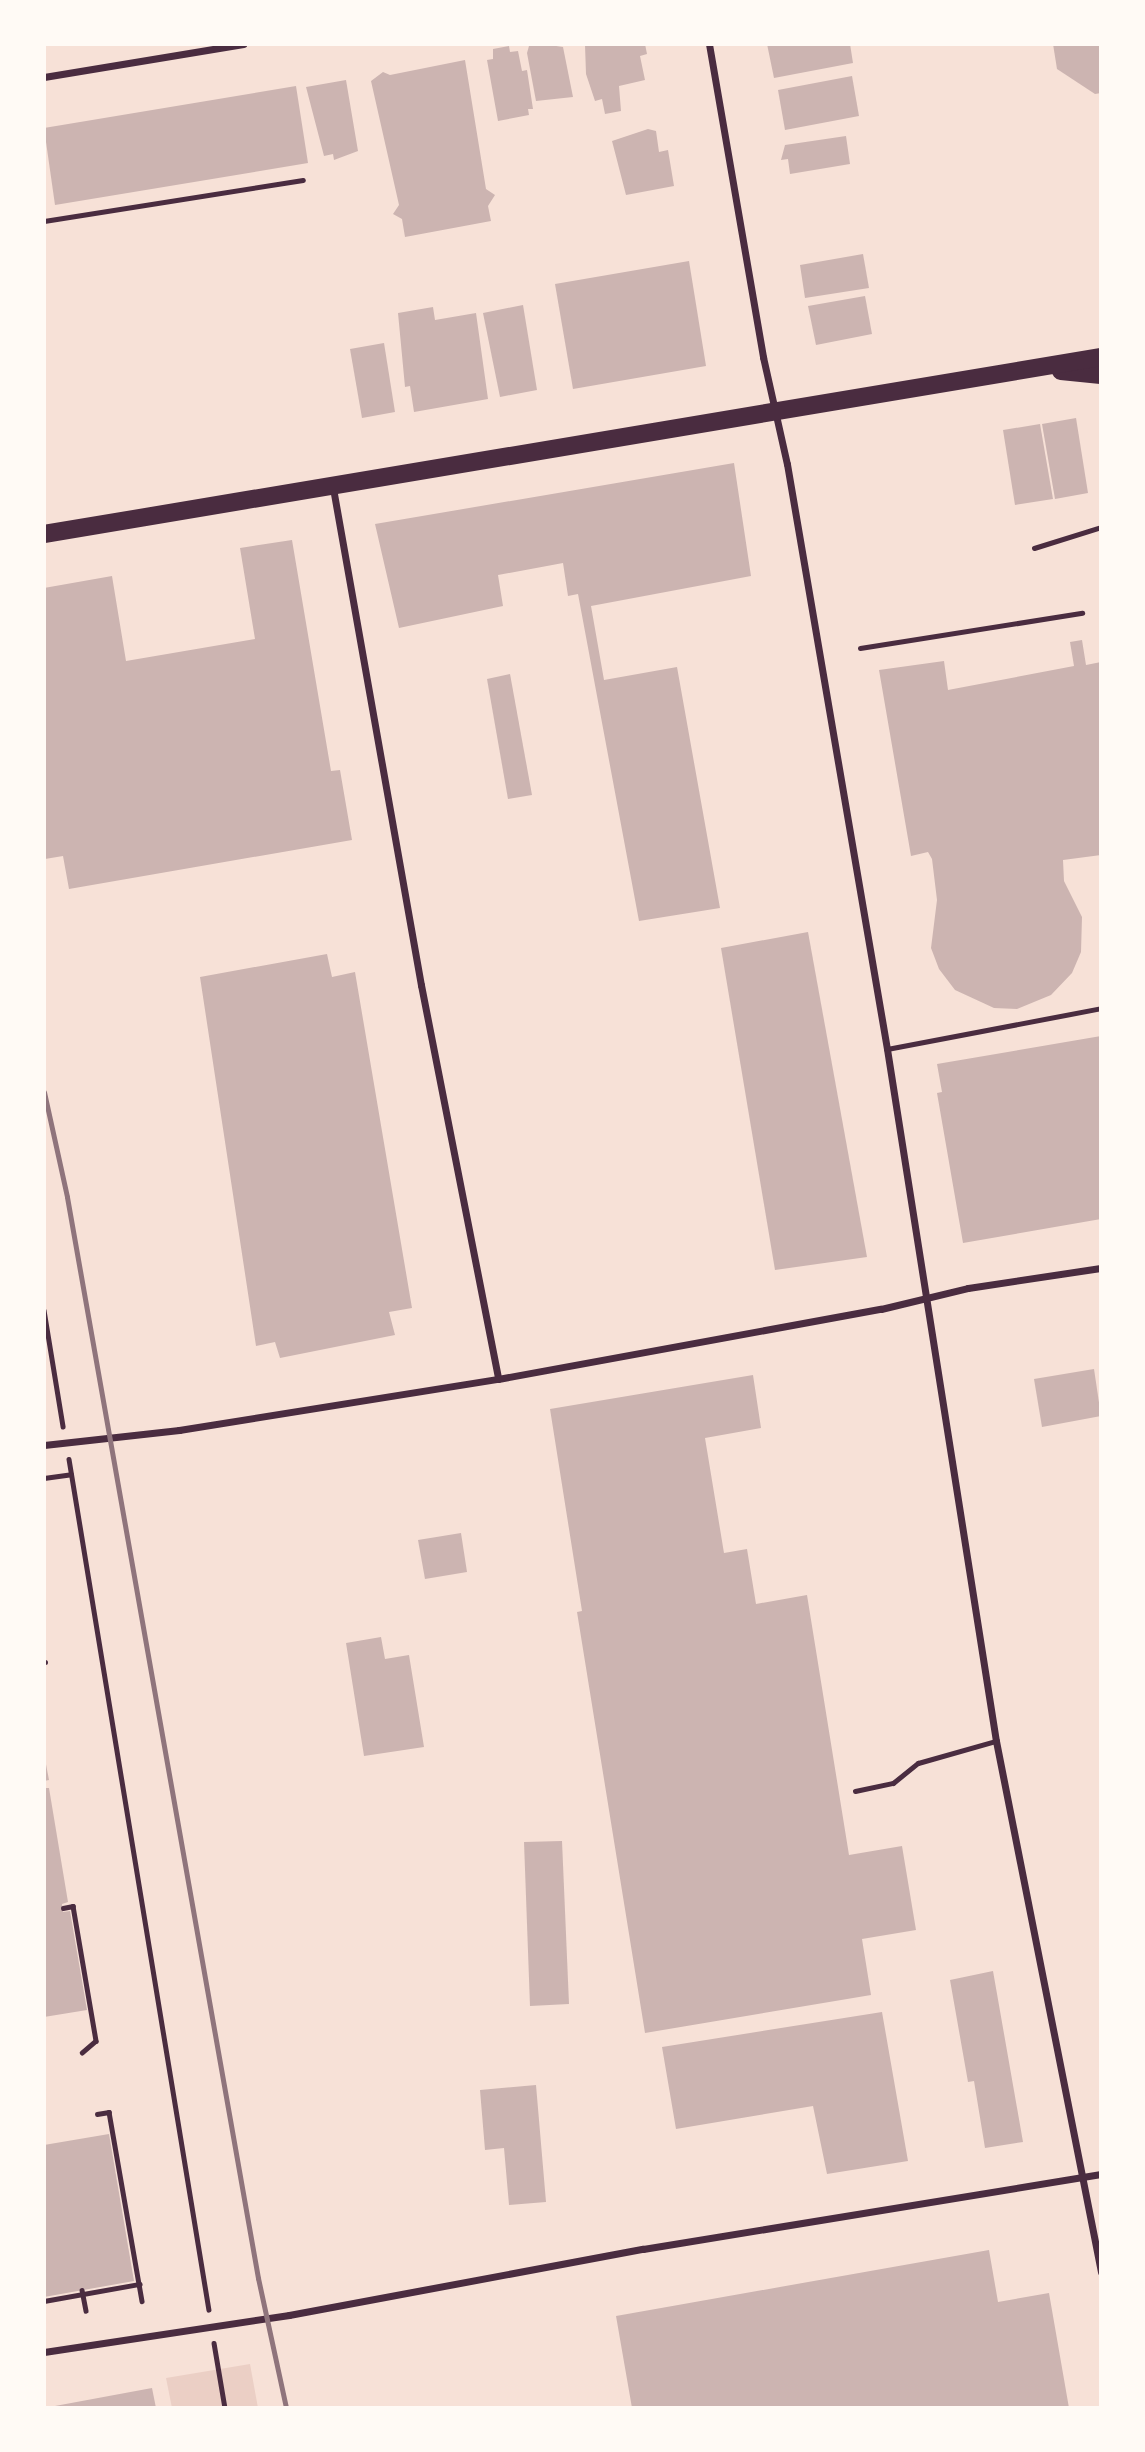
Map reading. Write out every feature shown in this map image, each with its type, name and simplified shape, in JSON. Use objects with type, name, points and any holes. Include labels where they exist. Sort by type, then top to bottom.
[{"type":"main road","points":[[44,534],[333,488],[776,410],[1043,370],[1101,357]]},
{"type":"main road","points":[[1043,370],[1101,375]]},
{"type":"street","points":[[44,77],[243,44]]},
{"type":"street","points":[[709,44],[776,410],[887,1049],[996,1741],[1085,2177],[1101,2273]]},
{"type":"street","points":[[333,488],[421,985],[498,1379]]},
{"type":"street","points":[[44,1445],[190,1428],[498,1379],[1101,1268]]},
{"type":"street","points":[[44,2351],[289,2315],[643,2249],[1101,2174]]},
{"type":"lane","points":[[44,221],[303,180]]},
{"type":"lane","points":[[1034,548],[1101,527]]},
{"type":"lane","points":[[860,648],[1082,613]]},
{"type":"lane","points":[[887,1049],[1101,1008]]},
{"type":"lane","points":[[855,1791],[893,1783],[918,1763],[996,1741]]},
{"type":"path","points":[[44,1310],[63,1424]]},
{"type":"path","points":[[68,1459],[205,2289]]},
{"type":"path","points":[[44,1478],[71,1474]]},
{"type":"path","points":[[63,1908],[73,1906],[96,2041],[82,2053]]},
{"type":"path","points":[[97,2114],[109,2112],[142,2301]]},
{"type":"path","points":[[44,2301],[139,2284]]},
{"type":"path","points":[[83,2292],[86,2311]]},
{"type":"path","points":[[219,2370],[225,2408]]},
{"type":"shaded area","points":[[250,2364],[258,2408],[172,2408],[166,2378]]},
{"type":"building","points":[[543,44],[563,47],[573,97],[536,101],[527,53],[529,46]]},
{"type":"building","points":[[645,44],[647,54],[640,56],[645,80],[619,86],[621,111],[605,114],[602,99],[595,101],[586,74],[585,45]]},
{"type":"building","points":[[767,44],[850,44],[853,63],[774,78]]},
{"type":"building","points":[[1053,44],[1101,44],[1101,93],[1095,94],[1057,69]]},
{"type":"building","points":[[509,46],[510,52],[518,51],[522,71],[527,70],[533,109],[528,109],[529,115],[498,121],[487,60],[493,59],[493,49]]},
{"type":"building","points":[[465,60],[486,189],[495,195],[488,206],[491,221],[405,237],[402,219],[393,214],[399,205],[371,81],[383,72],[390,75]]},
{"type":"building","points":[[852,76],[859,116],[785,130],[778,90]]},
{"type":"building","points":[[346,80],[358,151],[334,160],[333,154],[324,156],[306,87]]},
{"type":"building","points":[[296,86],[308,163],[55,205],[44,128]]},
{"type":"building","points":[[648,129],[656,131],[659,152],[668,150],[674,186],[626,195],[612,141]]},
{"type":"building","points":[[846,136],[850,164],[790,174],[788,159],[781,160],[785,145]]},
{"type":"building","points":[[863,254],[869,288],[805,298],[800,265]]},
{"type":"building","points":[[689,261],[706,366],[573,389],[555,284]]},
{"type":"building","points":[[865,296],[872,334],[816,345],[808,306]]},
{"type":"building","points":[[523,305],[537,390],[500,397],[483,313]]},
{"type":"building","points":[[433,307],[435,320],[476,313],[488,399],[414,412],[410,386],[405,387],[398,313]]},
{"type":"building","points":[[384,343],[395,412],[362,418],[350,349]]},
{"type":"building","points":[[1076,418],[1088,493],[1055,499],[1042,424]]},
{"type":"building","points":[[1040,424],[1053,499],[1015,505],[1003,430]]},
{"type":"building","points":[[734,463],[751,576],[591,606],[604,680],[677,667],[720,908],[639,921],[578,594],[568,596],[563,563],[498,575],[503,606],[399,628],[375,524]]},
{"type":"building","points":[[292,540],[331,771],[340,770],[352,840],[69,889],[63,856],[45,859],[44,851],[44,588],[112,576],[126,661],[255,639],[240,548]]},
{"type":"building","points":[[1082,640],[1086,665],[1101,662],[1101,855],[1063,860],[1064,881],[1082,917],[1081,952],[1072,973],[1051,995],[1017,1009],[994,1008],[955,990],[939,969],[931,948],[937,900],[932,859],[928,852],[911,856],[879,670],[944,661],[948,690],[1074,666],[1070,642]]},
{"type":"building","points":[[510,674],[532,795],[508,799],[487,679]]},
{"type":"building","points":[[808,932],[867,1257],[775,1270],[721,948]]},
{"type":"building","points":[[327,954],[332,977],[355,972],[412,1308],[389,1312],[395,1335],[280,1358],[275,1342],[256,1346],[200,977]]},
{"type":"building","points":[[1101,1036],[1101,1219],[963,1243],[937,1093],[942,1092],[937,1064]]},
{"type":"building","points":[[1094,1369],[1101,1416],[1042,1427],[1034,1379]]},
{"type":"building","points":[[753,1375],[761,1428],[705,1438],[724,1553],[747,1549],[756,1604],[807,1595],[849,1855],[902,1846],[916,1930],[862,1939],[871,1995],[645,2033],[577,1612],[582,1611],[550,1409]]},
{"type":"building","points":[[461,1533],[467,1572],[425,1579],[418,1540]]},
{"type":"building","points":[[381,1637],[385,1659],[409,1655],[424,1747],[364,1756],[346,1643]]},
{"type":"building","points":[[44,1754],[49,1780],[44,1781]]},
{"type":"building","points":[[44,1788],[49,1788],[68,1902],[62,1904],[63,1912],[70,1911],[87,2010],[44,2017]]},
{"type":"building","points":[[562,1841],[569,2004],[530,2006],[524,1842]]},
{"type":"building","points":[[993,1971],[1023,2142],[985,2148],[974,2081],[968,2082],[950,1980]]},
{"type":"building","points":[[882,2012],[908,2161],[827,2174],[813,2106],[676,2129],[662,2047]]},
{"type":"building","points":[[536,2085],[546,2202],[509,2205],[504,2148],[485,2150],[480,2090]]},
{"type":"building","points":[[109,2134],[134,2281],[44,2297],[44,2145]]},
{"type":"building","points":[[989,2250],[998,2302],[1049,2293],[1069,2408],[632,2408],[616,2316]]},
{"type":"building","points":[[152,2388],[156,2408],[55,2408],[55,2406]]},
{"type":"railway","points":[[44,1092],[67,1197],[258,2278],[286,2408]]}]
